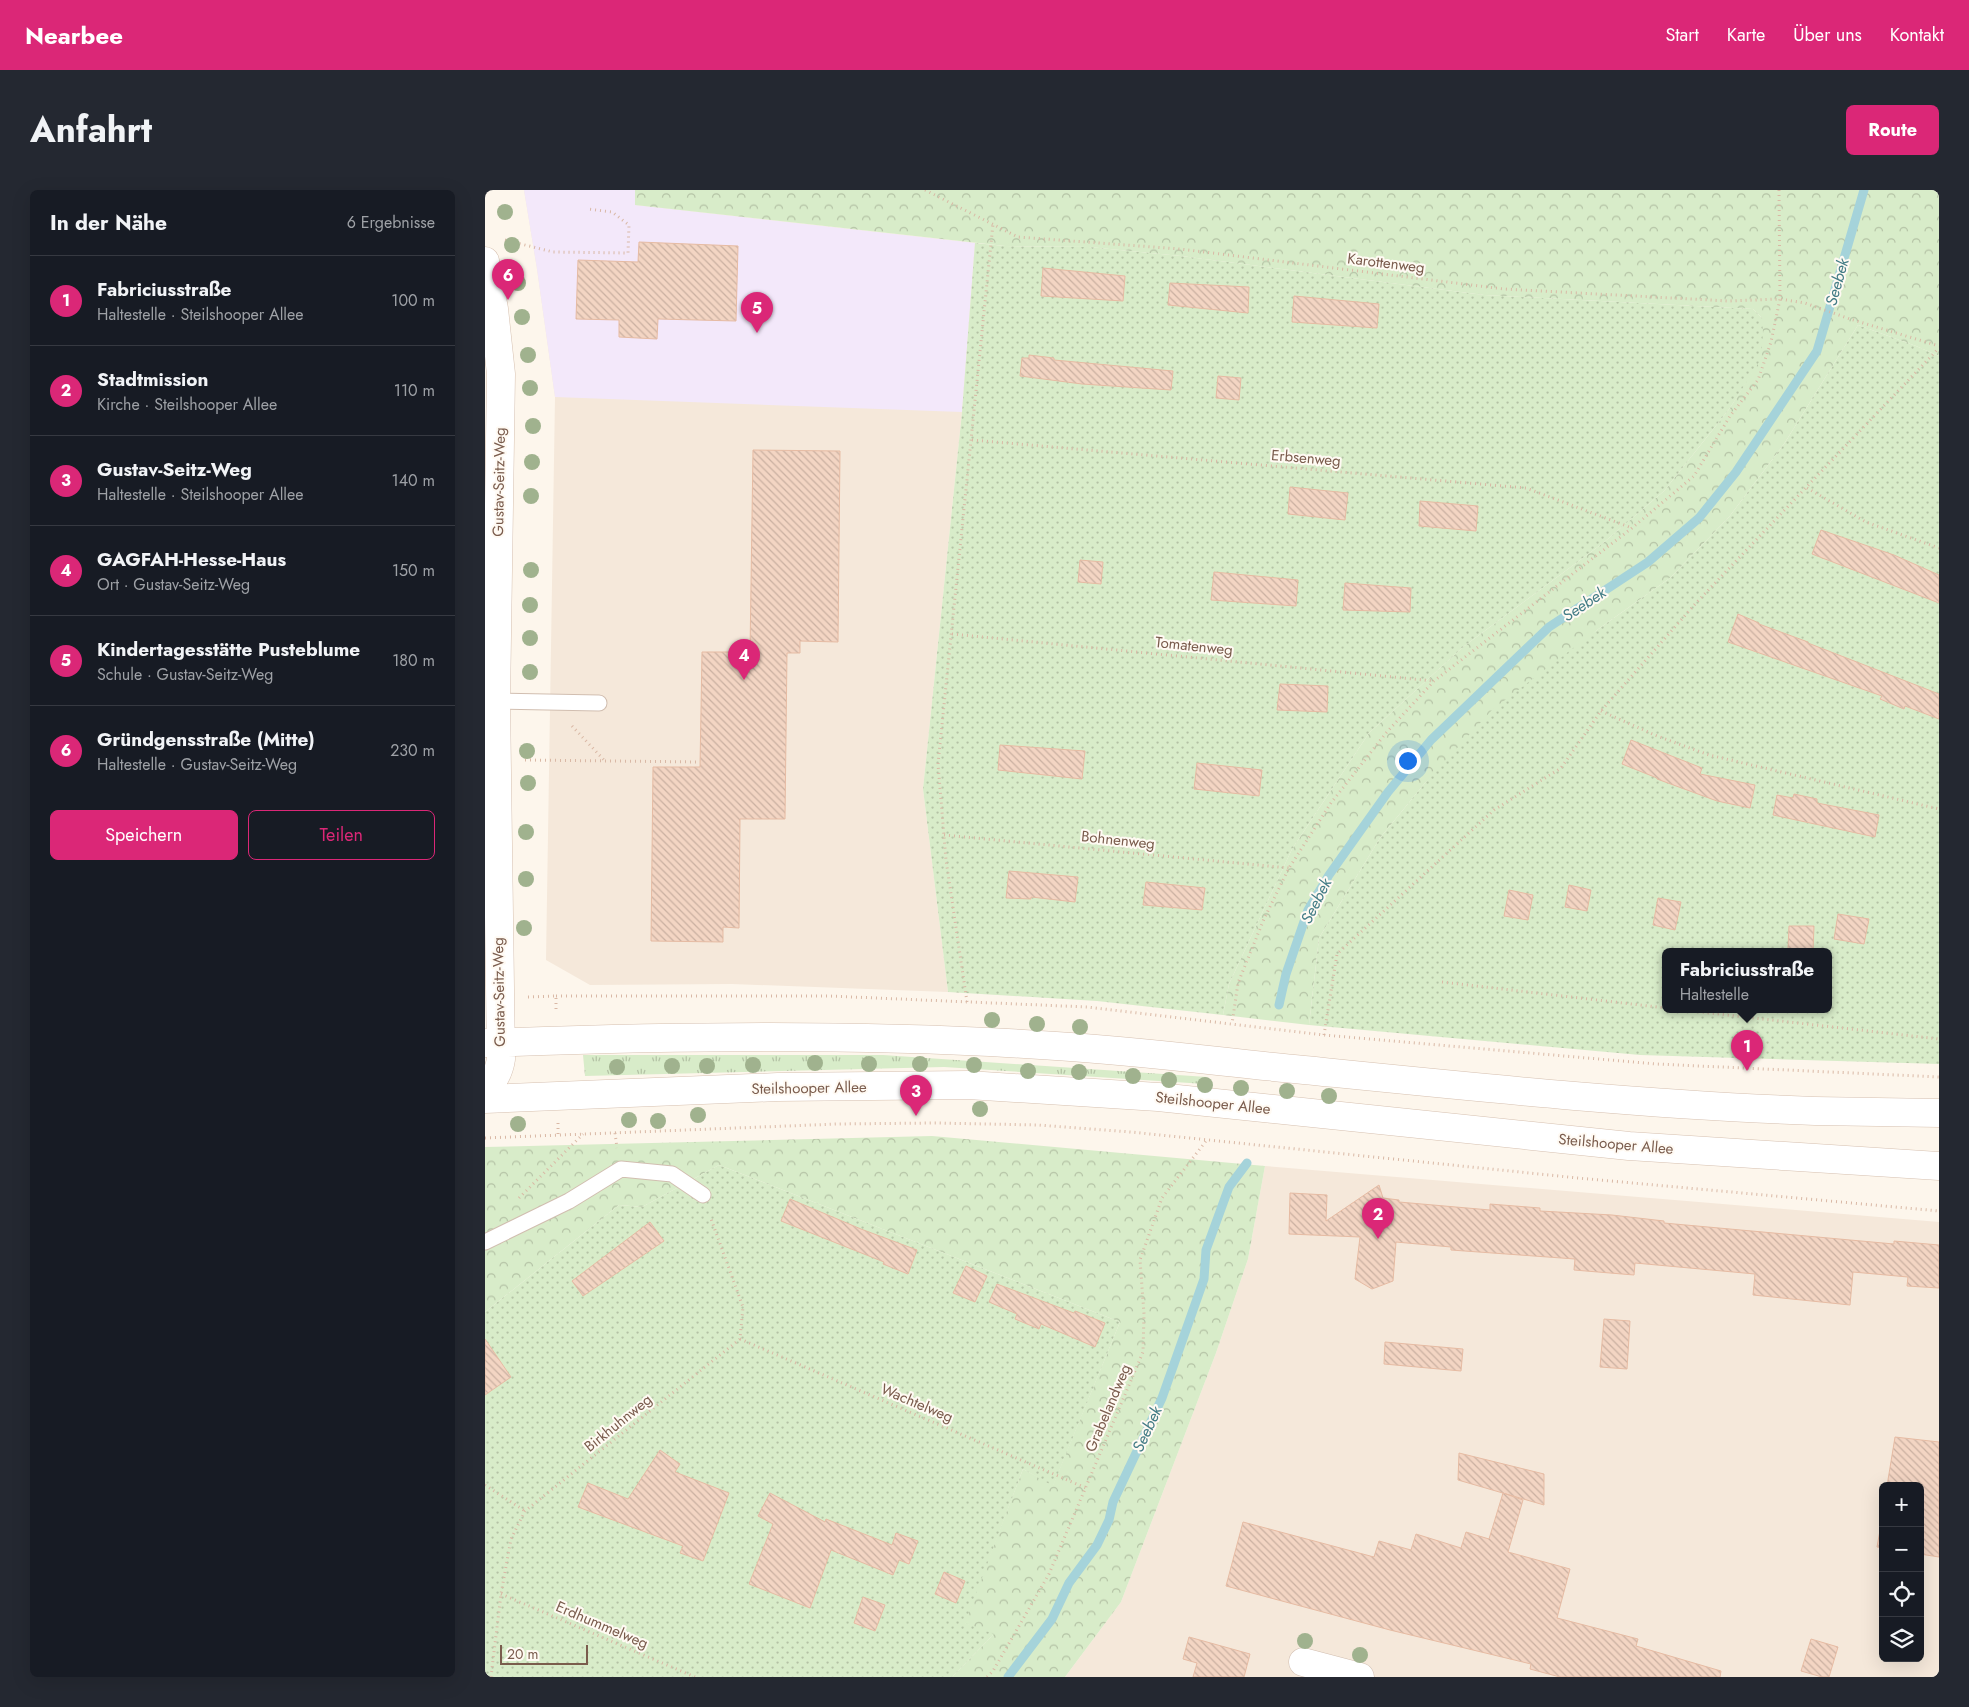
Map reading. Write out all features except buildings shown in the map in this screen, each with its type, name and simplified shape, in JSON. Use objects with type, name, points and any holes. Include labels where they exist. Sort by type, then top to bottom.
[{"type":"main road","name":"Gustav-Seitz-Weg","points":[[485,261],[494,309],[501,374],[491,613],[497,759],[493,1042],[499,1069],[485,1090]]},
{"type":"main road","points":[[493,1042],[750,1037],[951,1041],[1075,1047],[1592,1097],[1814,1111],[1939,1113]]},
{"type":"main road","name":"Steilshooper Allee","points":[[485,1099],[778,1088],[968,1085],[1158,1097],[1629,1146],[1939,1166]]},
{"type":"main road","points":[[1303,1662],[1360,1677]]},
{"type":"lane","points":[[496,701],[599,703]]},
{"type":"lane","points":[[485,1242],[569,1201],[621,1168],[672,1174],[703,1195]]},
{"type":"path","name":"Karottenweg","points":[[925,190],[1018,237],[1181,249],[1504,289],[1728,301],[1780,299],[1805,303],[1939,347]]},
{"type":"path","points":[[1232,1024],[1238,983],[1264,919],[1289,868],[1331,803],[1386,733],[1434,681],[1631,528],[1694,476],[1730,416],[1758,380],[1771,342],[1780,299],[1779,190]]},
{"type":"path","points":[[502,239],[553,252],[628,253],[629,224],[612,212],[588,209]]},
{"type":"path","points":[[967,1002],[945,860],[938,764],[993,224]]},
{"type":"path","points":[[1324,1035],[1337,954],[1495,810],[1561,768],[1601,711],[1696,602],[1807,488],[1939,347]]},
{"type":"path","name":"Erbsenweg","points":[[972,440],[1526,488],[1631,528]]},
{"type":"path","points":[[1807,488],[1866,522],[1939,548]]},
{"type":"path","name":"Tomatenweg","points":[[952,634],[1434,681]]},
{"type":"path","points":[[550,702],[604,761]]},
{"type":"path","points":[[1601,711],[1657,736],[1709,755],[1939,809]]},
{"type":"path","points":[[497,759],[700,762]]},
{"type":"path","name":"Bohnenweg","points":[[944,835],[1289,868]]},
{"type":"path","points":[[1442,982],[1662,1008]]},
{"type":"path","points":[[540,996],[556,998],[829,996],[1087,1007],[1324,1035],[1656,1064],[1939,1077]]},
{"type":"path","points":[[1709,1013],[1939,1039]]},
{"type":"path","points":[[485,1138],[837,1124],[1038,1125],[1131,1132],[1728,1193],[1939,1211]]},
{"type":"path","points":[[519,1199],[583,1134]]},
{"type":"path","name":"Grabelandweg","points":[[987,1677],[993,1671],[1049,1574],[1143,1352],[1145,1314],[1140,1260],[1162,1198],[1207,1141]]},
{"type":"path","points":[[703,1195],[743,1307],[740,1339]]},
{"type":"path","name":"Wachtelweg","points":[[740,1339],[1086,1488]]},
{"type":"path","name":"Birkhuhnweg","points":[[491,1677],[501,1594],[511,1539],[525,1511],[740,1339]]},
{"type":"path","points":[[485,1485],[525,1511]]},
{"type":"path","name":"Erdhummelweg","points":[[501,1594],[695,1677]]},
{"type":"shaded area","points":[[524,190],[635,190],[635,205],[975,243],[962,412],[923,789],[948,992],[732,984],[590,985],[546,960],[555,397]]},
{"type":"shaded area","points":[[524,190],[635,190],[635,205],[975,243],[962,412],[555,397]]},
{"type":"shaded area","points":[[1265,1166],[1939,1222],[1939,1677],[1065,1677],[1121,1602],[1216,1353],[1248,1259]]},
{"type":"green space","points":[[635,190],[1939,190],[1939,356],[1858,325],[1784,444],[1729,517],[1670,578],[1597,630],[1425,783],[1380,838],[1319,938],[1309,1025],[1223,1015],[1229,984],[1292,849],[1369,733],[1463,647],[1603,543],[1664,491],[1730,408],[1760,359],[1762,318],[1753,309],[1484,295],[1181,256],[1089,247],[1005,246],[635,205]]},
{"type":"green space","points":[[975,243],[1005,246],[1089,247],[1181,256],[1484,295],[1753,309],[1762,318],[1761,359],[1730,408],[1664,491],[1603,543],[1463,647],[1369,733],[1292,849],[1229,984],[1223,1015],[1097,1001],[948,992],[923,789],[962,412]]},
{"type":"green space","points":[[1858,325],[1939,356],[1939,1064],[1640,1055],[1309,1025],[1319,938],[1380,838],[1425,783],[1492,710],[1597,630],[1670,578],[1729,517],[1784,444]]},
{"type":"green space","points":[[583,1055],[883,1055],[1207,1077],[1205,1084],[944,1067],[585,1076]]},
{"type":"green space","points":[[932,1136],[1265,1166],[1248,1259],[1216,1353],[1121,1602],[1065,1677],[952,1677],[993,1635],[964,1623],[1023,1469],[1053,1485],[1120,1322],[719,1165],[642,1207],[619,1205],[485,1312],[485,1147]]},
{"type":"green space","points":[[719,1165],[1120,1322],[1053,1486],[1023,1469],[965,1623],[994,1634],[952,1677],[485,1677],[485,1312],[619,1205],[642,1207]]},
{"type":"waterway","name":"Seebek","points":[[1279,1005],[1286,974],[1308,910],[1329,875],[1388,792],[1431,740],[1549,627],[1648,562],[1699,518],[1736,472],[1817,351],[1864,190]]},
{"type":"waterway","name":"Seebek","points":[[1008,1677],[1052,1619],[1069,1583],[1097,1545],[1109,1520],[1113,1502],[1162,1398],[1204,1279],[1206,1250],[1229,1187],[1247,1163]]},
{"type":"place","name":"Gründgensstraße (Mitte)","points":[[508,300]]},
{"type":"place","name":"Kindertagesstätte Pusteblume","points":[[757,333]]},
{"type":"place","name":"GAGFAH-Hesse-Haus","points":[[744,680]]},
{"type":"place","name":"Fabriciusstraße","points":[[1747,1071]]},
{"type":"place","name":"Gustav-Seitz-Weg","points":[[916,1116]]},
{"type":"place","name":"Stadtmission","points":[[1378,1239]]}]
